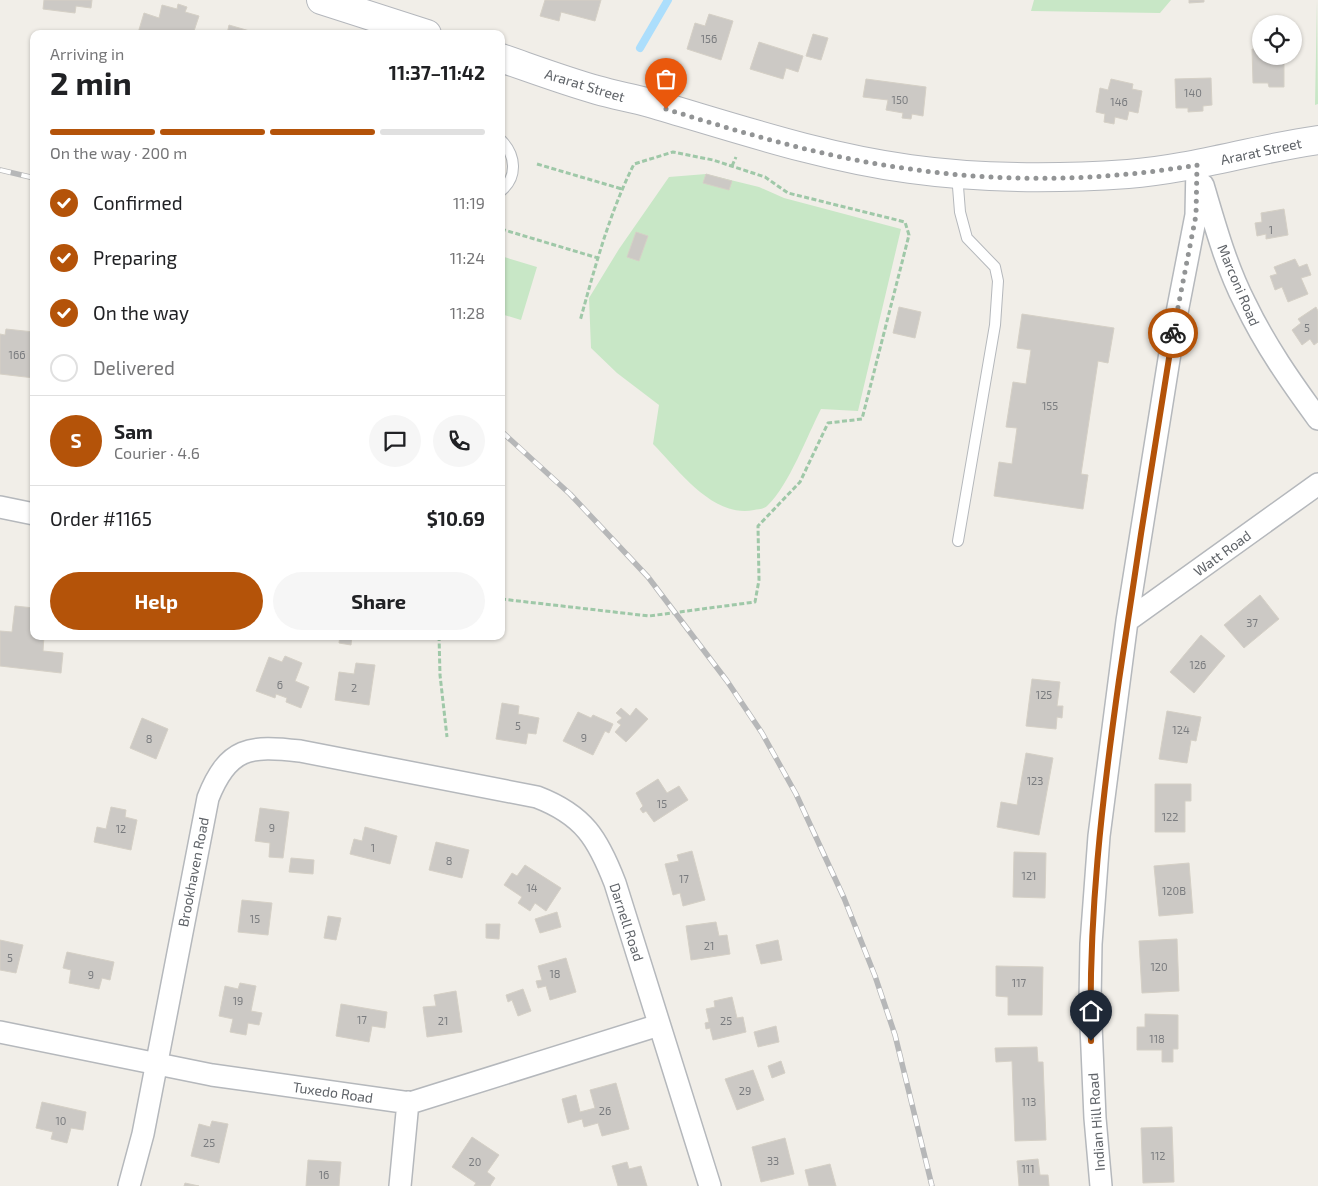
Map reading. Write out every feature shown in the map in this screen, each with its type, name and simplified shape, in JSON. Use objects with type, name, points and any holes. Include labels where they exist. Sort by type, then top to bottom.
[{"type":"main road","points":[[321,0],[415,30]]},
{"type":"main road","name":"Ararat Street","points":[[505,59],[597,90],[805,149],[910,169],[1017,178],[1130,174],[1197,165],[1290,144],[1318,140]]},
{"type":"street","name":"Marconi Road","points":[[1197,165],[1217,232],[1244,302],[1276,359],[1318,419]]},
{"type":"street","name":"Indian Hill Road","points":[[1101,1186],[1092,1060],[1090,944],[1100,827],[1127,621],[1174,328],[1196,215],[1197,165]]},
{"type":"street","name":"Watt Road","points":[[1127,621],[1318,484]]},
{"type":"street","points":[[0,507],[30,513]]},
{"type":"street","name":"Brookhaven Road","points":[[129,1186],[143,1134],[206,807],[214,785],[230,760],[250,749],[266,747],[300,751],[425,776]]},
{"type":"street","name":"Darnell Road","points":[[425,776],[538,797],[562,807],[585,827],[604,853],[710,1186]]},
{"type":"street","name":"Tuxedo Road","points":[[0,1032],[212,1075],[408,1102],[660,1025]]},
{"type":"street","points":[[400,1186],[408,1102]]},
{"type":"lane","points":[[505,145],[513,160],[513,170],[510,180],[505,186]]},
{"type":"lane","points":[[957,173],[960,212],[967,238],[995,268],[998,281],[995,325],[958,541]]},
{"type":"path","points":[[505,600],[649,616],[755,602],[759,580],[758,526],[800,482],[828,423],[862,419],[909,234],[905,222],[788,193],[765,177],[732,166],[673,152],[634,164],[622,189],[598,258],[580,321]]},
{"type":"path","points":[[732,166],[736,157]]},
{"type":"path","points":[[538,164],[622,189]]},
{"type":"path","points":[[505,230],[598,258]]},
{"type":"path","points":[[439,640],[440,675],[447,737]]},
{"type":"green space","points":[[1034,0],[1171,0],[1160,13],[1031,11]]},
{"type":"green space","points":[[1317,0],[1318,104],[1315,105]]},
{"type":"green space","points":[[706,174],[759,187],[784,198],[901,229],[858,411],[821,409],[783,485],[776,496],[762,509],[739,511],[724,507],[710,499],[685,478],[653,444],[659,405],[617,373],[591,348],[589,298],[619,249],[669,177]]},
{"type":"green space","points":[[505,257],[537,267],[521,320],[505,315]]},
{"type":"building","points":[[44,0],[92,0],[91,8],[76,6],[75,13],[43,9]]},
{"type":"building","points":[[545,0],[601,0],[595,21],[561,12],[559,21],[540,16]]},
{"type":"building","points":[[1189,0],[1204,0],[1204,2],[1189,3]]},
{"type":"building","points":[[178,4],[187,7],[185,12],[199,16],[194,30],[139,30],[144,13],[159,18],[162,5],[177,9]]},
{"type":"building","points":[[709,14],[733,21],[721,60],[687,49],[695,23],[705,26]]},
{"type":"building","points":[[229,25],[246,30],[228,30]]},
{"type":"building","points":[[813,34],[828,38],[821,60],[806,56]]},
{"type":"building","points":[[759,42],[803,56],[798,72],[786,68],[783,79],[750,69]]},
{"type":"building","points":[[1252,65],[1284,65],[1284,87],[1269,87],[1268,83],[1253,83]]},
{"type":"building","points":[[1211,78],[1212,105],[1203,106],[1203,111],[1188,112],[1188,108],[1176,108],[1175,79]]},
{"type":"building","points":[[866,79],[926,87],[923,116],[912,114],[911,119],[902,118],[903,113],[886,110],[888,100],[863,97]]},
{"type":"building","points":[[1111,79],[1133,84],[1132,89],[1142,91],[1138,113],[1129,111],[1127,120],[1115,117],[1114,124],[1104,122],[1105,114],[1096,112],[1100,88],[1108,90]]},
{"type":"building","points":[[706,174],[732,181],[729,190],[703,183]]},
{"type":"building","points":[[1284,209],[1288,235],[1266,239],[1266,234],[1257,236],[1255,223],[1262,222],[1261,213]]},
{"type":"building","points":[[636,232],[648,236],[639,261],[627,257]]},
{"type":"building","points":[[1295,259],[1299,267],[1307,264],[1311,275],[1301,278],[1308,294],[1288,302],[1282,287],[1275,290],[1270,276],[1277,274],[1274,267]]},
{"type":"building","points":[[899,307],[921,312],[915,338],[893,333]]},
{"type":"building","points":[[1316,307],[1318,311],[1318,342],[1314,345],[1310,339],[1302,345],[1292,330],[1301,323],[1298,319]]},
{"type":"building","points":[[1022,314],[1114,328],[1108,363],[1098,361],[1081,474],[1088,475],[1083,509],[994,496],[999,462],[1012,464],[1017,428],[1006,427],[1013,382],[1026,384],[1031,350],[1017,348]]},
{"type":"building","points":[[6,329],[30,332],[30,378],[0,374],[0,334],[5,335]]},
{"type":"building","points":[[1260,595],[1279,619],[1244,648],[1224,625]]},
{"type":"building","points":[[15,606],[30,608],[30,640],[44,640],[43,651],[63,653],[61,673],[0,666],[0,631],[12,632]]},
{"type":"building","points":[[1201,635],[1225,656],[1194,693],[1170,672]]},
{"type":"building","points":[[339,640],[352,640],[351,645],[339,643]]},
{"type":"building","points":[[285,656],[302,663],[295,681],[309,687],[301,708],[286,702],[287,698],[276,694],[275,698],[256,691],[269,657],[282,662]]},
{"type":"building","points":[[356,663],[375,665],[369,705],[335,700],[339,672],[354,674]]},
{"type":"building","points":[[1032,679],[1060,682],[1057,706],[1063,706],[1062,718],[1057,717],[1056,729],[1026,726]]},
{"type":"building","points":[[502,703],[519,706],[518,714],[539,718],[536,734],[528,733],[526,744],[496,739]]},
{"type":"building","points":[[621,708],[630,716],[636,708],[648,719],[626,742],[615,732],[621,725],[617,722],[622,718],[616,713]]},
{"type":"building","points":[[1167,711],[1201,717],[1196,741],[1191,740],[1187,763],[1159,759]]},
{"type":"building","points":[[578,712],[591,718],[593,715],[613,724],[609,733],[605,731],[593,755],[563,741]]},
{"type":"building","points":[[142,718],[168,729],[156,759],[130,748]]},
{"type":"building","points":[[1026,753],[1053,758],[1039,835],[997,827],[1001,802],[1017,805]]},
{"type":"building","points":[[658,779],[667,793],[679,786],[688,800],[654,822],[646,811],[643,813],[640,809],[643,806],[636,793]]},
{"type":"building","points":[[1155,784],[1191,784],[1191,801],[1185,801],[1185,832],[1155,832]]},
{"type":"building","points":[[111,807],[126,810],[125,817],[137,820],[131,850],[94,842],[97,827],[106,829]]},
{"type":"building","points":[[260,808],[289,812],[283,858],[269,857],[270,843],[255,841]]},
{"type":"building","points":[[365,827],[397,836],[390,864],[350,854],[354,839],[362,841]]},
{"type":"building","points":[[436,842],[469,850],[462,878],[429,870]]},
{"type":"building","points":[[692,851],[705,900],[683,906],[680,893],[673,895],[665,864],[679,861],[677,855]]},
{"type":"building","points":[[1014,852],[1046,853],[1045,898],[1013,897]]},
{"type":"building","points":[[291,858],[314,860],[313,874],[289,872]]},
{"type":"building","points":[[1189,863],[1193,913],[1159,916],[1154,866]]},
{"type":"building","points":[[525,865],[561,888],[546,911],[535,903],[530,911],[518,903],[522,897],[504,885],[512,873],[517,876]]},
{"type":"building","points":[[242,900],[272,903],[268,935],[238,932]]},
{"type":"building","points":[[557,912],[561,927],[540,933],[535,919]]},
{"type":"building","points":[[328,916],[341,918],[336,940],[324,938]]},
{"type":"building","points":[[716,922],[719,936],[727,935],[730,954],[691,960],[686,926]]},
{"type":"building","points":[[486,924],[500,924],[499,939],[486,938]]},
{"type":"building","points":[[1177,939],[1179,991],[1142,993],[1139,941]]},
{"type":"building","points":[[0,940],[23,945],[16,973],[0,970]]},
{"type":"building","points":[[778,940],[782,960],[761,964],[756,945]]},
{"type":"building","points":[[67,952],[114,962],[110,980],[102,978],[99,989],[69,983],[71,970],[63,968]]},
{"type":"building","points":[[566,958],[576,992],[550,1000],[546,986],[538,988],[536,981],[542,980],[538,966]]},
{"type":"building","points":[[996,966],[1043,967],[1042,1015],[1008,1015],[1008,997],[996,996]]},
{"type":"building","points":[[240,983],[256,986],[251,1011],[262,1013],[259,1025],[248,1023],[246,1035],[230,1032],[233,1019],[219,1016],[225,986],[238,989]]},
{"type":"building","points":[[523,989],[531,1011],[518,1016],[512,1000],[508,1002],[506,995]]},
{"type":"building","points":[[456,991],[462,1032],[427,1037],[423,1007],[436,1006],[434,995]]},
{"type":"building","points":[[732,997],[737,1018],[743,1017],[746,1032],[713,1040],[710,1028],[706,1029],[705,1023],[709,1022],[706,1009],[715,1007],[714,1001]]},
{"type":"building","points":[[341,1004],[387,1012],[385,1028],[372,1026],[369,1042],[336,1036]]},
{"type":"building","points":[[1145,1014],[1178,1015],[1178,1049],[1173,1049],[1173,1062],[1162,1062],[1162,1050],[1137,1050],[1137,1027],[1145,1027]]},
{"type":"building","points":[[776,1026],[779,1042],[758,1047],[754,1032]]},
{"type":"building","points":[[1037,1047],[1038,1062],[1043,1062],[1046,1140],[1015,1141],[1012,1061],[996,1062],[995,1048]]},
{"type":"building","points":[[781,1061],[785,1073],[772,1078],[768,1066]]},
{"type":"building","points":[[753,1070],[764,1100],[737,1110],[725,1079]]},
{"type":"building","points":[[616,1083],[629,1129],[602,1136],[598,1123],[584,1127],[582,1119],[568,1123],[562,1099],[576,1095],[580,1112],[595,1108],[590,1090]]},
{"type":"building","points":[[42,1102],[86,1112],[83,1130],[71,1128],[67,1143],[51,1139],[53,1132],[36,1128]]},
{"type":"building","points":[[212,1121],[228,1124],[219,1163],[191,1156],[199,1124],[210,1127]]},
{"type":"building","points":[[1172,1127],[1174,1182],[1143,1183],[1141,1128]]},
{"type":"building","points":[[472,1137],[499,1155],[487,1172],[495,1178],[490,1186],[474,1186],[476,1183],[452,1167]]},
{"type":"building","points":[[785,1138],[794,1174],[761,1182],[752,1147]]},
{"type":"building","points":[[1038,1159],[1040,1175],[1048,1175],[1049,1186],[1019,1186],[1017,1161]]},
{"type":"building","points":[[308,1160],[341,1162],[339,1186],[306,1186]]},
{"type":"building","points":[[627,1162],[629,1169],[641,1166],[647,1186],[618,1186],[612,1166]]},
{"type":"building","points":[[830,1164],[836,1186],[809,1186],[805,1170]]},
{"type":"building","points":[[185,1183],[199,1186],[184,1186]]},
{"type":"waterway","points":[[640,48],[668,0]]},
{"type":"railway","points":[[0,170],[30,177]]},
{"type":"railway","points":[[505,435],[570,494],[648,577],[727,681],[762,733],[796,794],[844,898],[875,976],[895,1035],[932,1186]]},
{"type":"way so far","points":[[666,109],[805,149],[910,169],[1017,178],[1130,174],[1197,165],[1196,215],[1173,333]]},
{"type":"route","points":[[1091,1041],[1090,944],[1095,872],[1103,801],[1127,621],[1173,333]]}]
